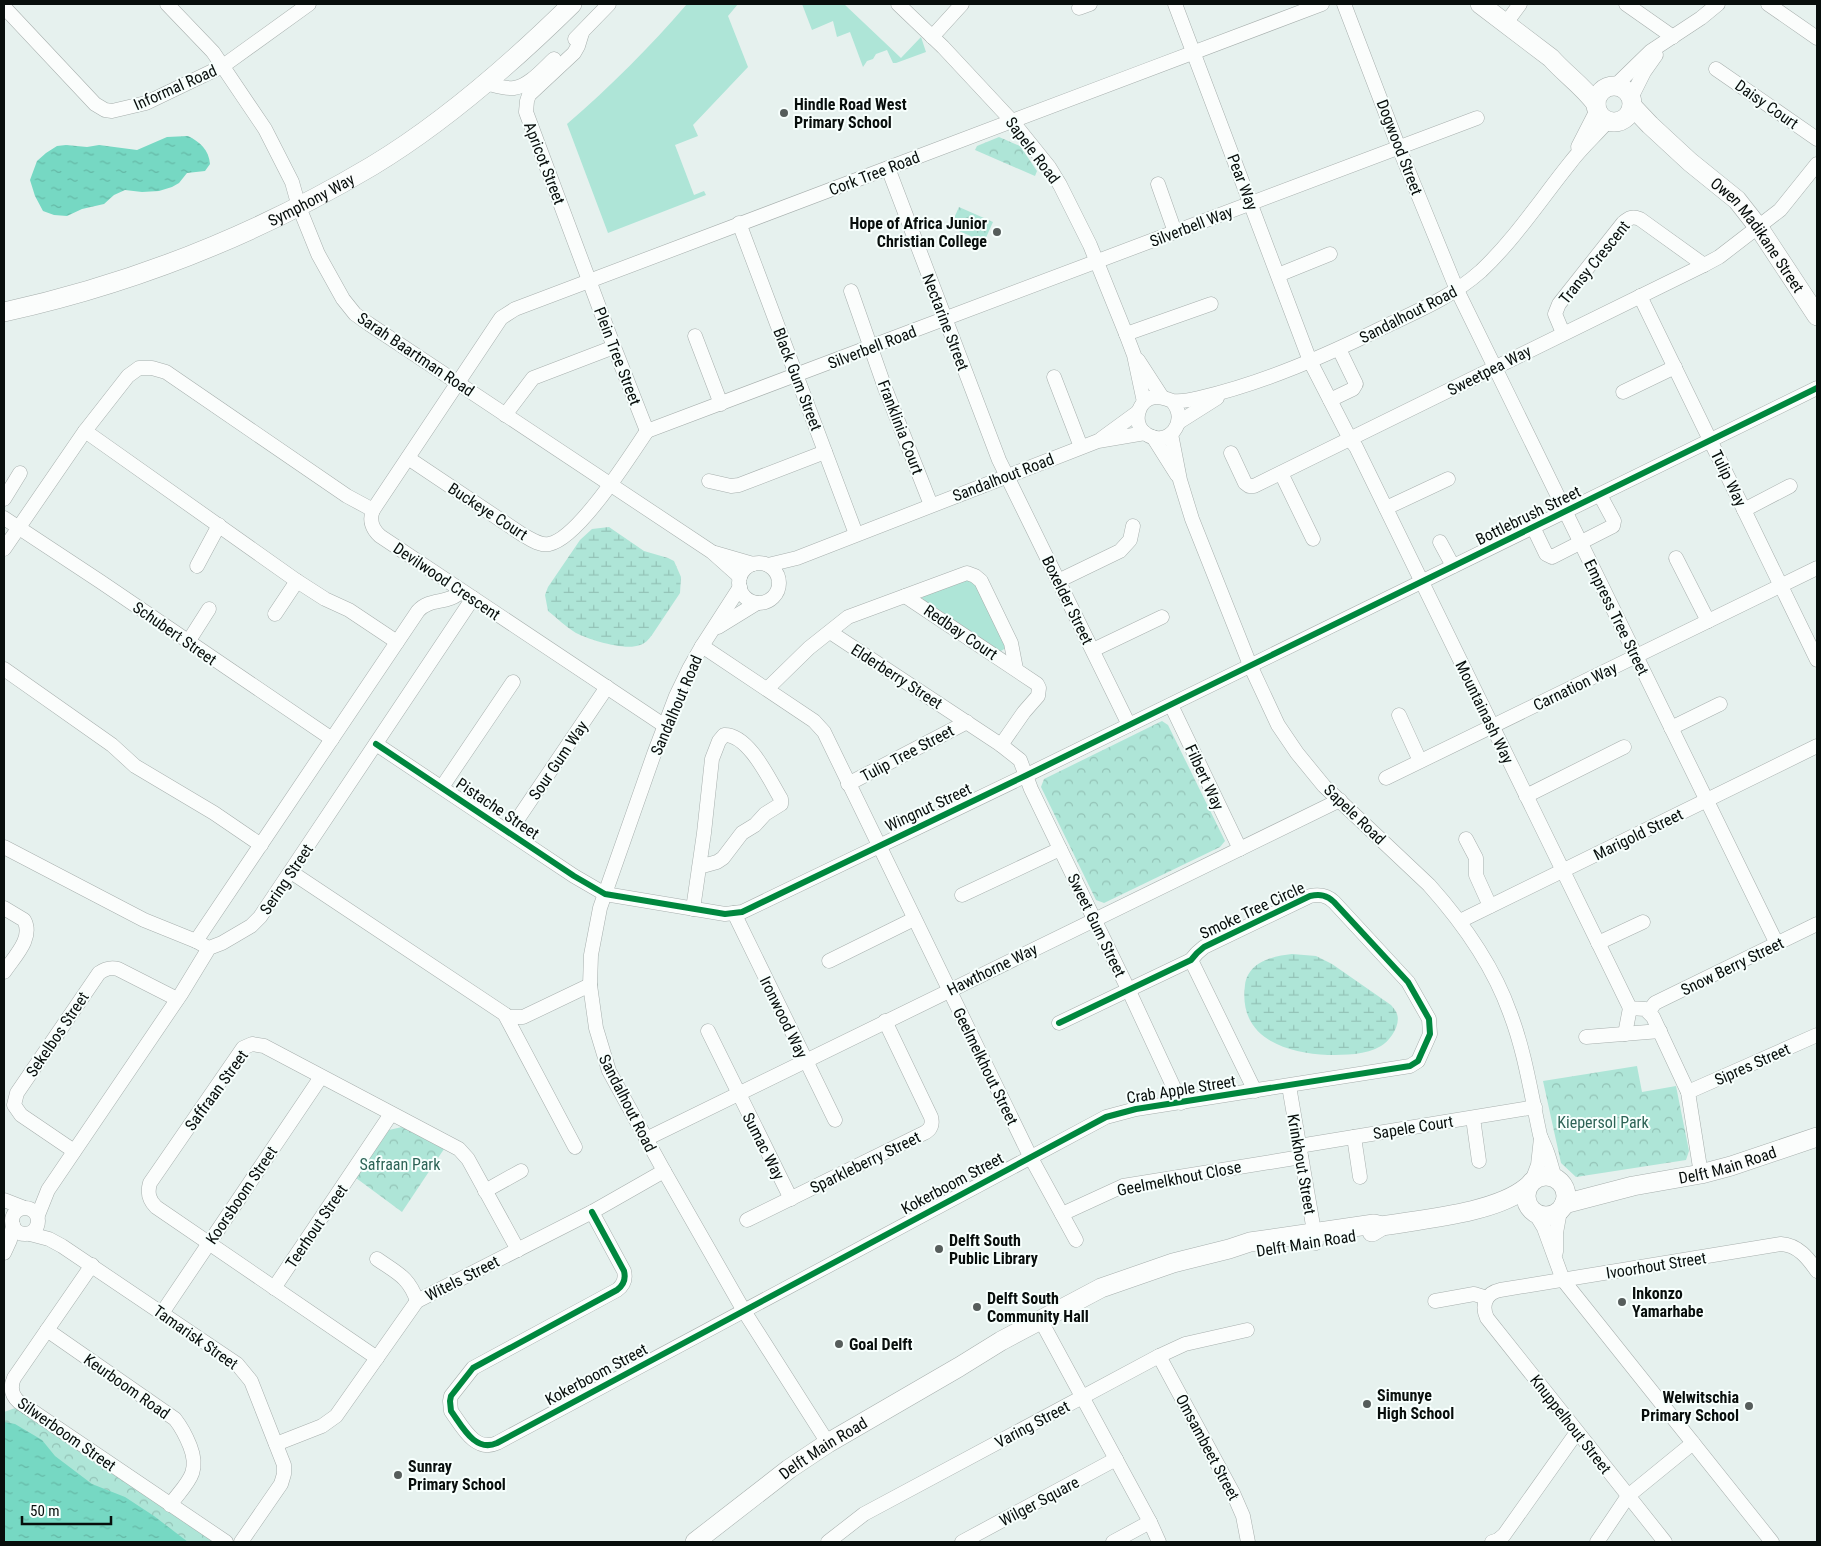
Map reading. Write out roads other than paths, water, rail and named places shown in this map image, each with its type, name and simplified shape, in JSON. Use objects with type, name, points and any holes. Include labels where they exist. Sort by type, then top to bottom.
[{"type":"street","name":"Sarah Baartman Road","points":[[167,4],[213,52],[265,129],[292,182],[299,207],[318,254],[349,307],[369,324],[712,552],[740,582]]},
{"type":"street","name":"Informal Road","points":[[4,7],[95,104],[105,110],[118,111],[146,103],[223,66],[309,4]]},
{"type":"street","name":"Symphony Way","points":[[4,312],[75,295],[142,274],[202,252],[299,207],[380,160],[454,108],[532,43],[572,4]]},
{"type":"street","name":"Apricot Street","points":[[485,83],[514,88],[521,85],[546,66],[582,33],[609,4]]},
{"type":"street","name":"Sapele Road","points":[[898,4],[1012,121],[1049,167],[1060,185],[1096,262],[1134,355],[1141,407]]},
{"type":"street","points":[[932,37],[962,4]]},
{"type":"street","name":"Pear Way","points":[[1175,4],[1310,360]]},
{"type":"street","name":"Cork Tree Road","points":[[458,383],[505,314],[739,223],[1322,4]]},
{"type":"street","name":"Dogwood Street","points":[[1344,4],[1399,148],[1457,290]]},
{"type":"street","name":"Owen Madikane Street","points":[[1480,4],[1550,58],[1588,93],[1605,114],[1690,162]]},
{"type":"street","points":[[1506,23],[1520,4]]},
{"type":"street","points":[[1626,4],[1674,37]]},
{"type":"street","points":[[1661,46],[1644,72],[1628,116],[1605,114],[1598,95],[1612,86],[1651,51],[1674,37],[1718,4]]},
{"type":"street","points":[[1768,4],[1816,33]]},
{"type":"street","name":"Apricot Street","points":[[582,33],[574,53],[530,95],[527,100],[526,112],[589,281]]},
{"type":"street","name":"Owen Madikane Street","points":[[1550,58],[1562,61],[1586,76],[1612,86]]},
{"type":"street","name":"Daisy Court","points":[[1716,69],[1817,139]]},
{"type":"street","points":[[1612,86],[1623,88],[1632,102]]},
{"type":"street","name":"Owen Madikane Street","points":[[1632,102],[1650,125],[1690,162],[1729,192],[1759,228],[1817,316]]},
{"type":"street","name":"Sandalhout Road","points":[[1167,399],[1188,401],[1226,392],[1339,349],[1457,290],[1481,270],[1507,244],[1605,114]]},
{"type":"street","name":"Silverbell Way","points":[[1096,262],[1477,118]]},
{"type":"street","name":"Sweetpea Way","points":[[1231,453],[1245,483],[1249,486],[1254,486],[1704,265],[1759,228],[1789,201],[1817,164]]},
{"type":"street","name":"Nectarine Street","points":[[888,168],[999,460],[1007,475]]},
{"type":"street","points":[[1158,184],[1175,232]]},
{"type":"street","name":"Transy Crescent","points":[[1563,333],[1555,314],[1559,304],[1623,223],[1630,218],[1640,219],[1704,265]]},
{"type":"street","name":"Black Gum Street","points":[[739,223],[856,534]]},
{"type":"street","points":[[1278,275],[1330,254]]},
{"type":"street","name":"Silverbell Road","points":[[647,431],[1096,262]]},
{"type":"street","name":"Plein Tree Street","points":[[589,281],[647,431]]},
{"type":"street","name":"Empress Tree Street","points":[[1457,290],[1777,944]]},
{"type":"street","name":"Franklinia Court","points":[[851,291],[931,505]]},
{"type":"street","name":"Tulip Way","points":[[1640,296],[1817,660]]},
{"type":"street","points":[[1126,334],[1211,304]]},
{"type":"street","points":[[695,336],[721,404]]},
{"type":"street","points":[[506,415],[533,378],[614,347]]},
{"type":"street","points":[[1330,400],[1353,389],[1356,384],[1339,349]]},
{"type":"street","name":"Sapele Road","points":[[1134,355],[1167,399]]},
{"type":"street","name":"Mountainash Way","points":[[1310,360],[1356,447],[1630,1008]]},
{"type":"street","points":[[1623,392],[1675,367]]},
{"type":"street","points":[[4,549],[85,431],[128,376],[139,368],[152,368],[166,372],[347,496],[373,510],[458,383]]},
{"type":"street","points":[[1054,377],[1080,447]]},
{"type":"street","name":"Bottlebrush Street","points":[[1250,665],[1817,388]]},
{"type":"street","name":"Sandalhout Road","points":[[1179,422],[1226,392]]},
{"type":"street","points":[[1152,397],[1167,399],[1178,408],[1179,422],[1176,429],[1171,434],[1162,438],[1149,435],[1139,423],[1141,407],[1152,397]]},
{"type":"street","name":"Sandalhout Road","points":[[1098,441],[1141,407]]},
{"type":"street","points":[[85,431],[297,581],[325,599],[349,610],[397,642]]},
{"type":"street","points":[[611,485],[647,431]]},
{"type":"street","name":"Sapele Road","points":[[1171,434],[1180,480],[1192,519],[1272,715],[1310,770],[1429,885],[1460,921],[1484,957],[1507,1004],[1518,1036],[1541,1137],[1557,1180]]},
{"type":"street","name":"Sapele Road","points":[[1149,435],[1180,480]]},
{"type":"street","name":"Sandalhout Road","points":[[768,565],[797,558],[1080,447],[1098,441],[1149,435]]},
{"type":"street","points":[[709,481],[731,486],[740,485],[825,452]]},
{"type":"street","name":"Buckeye Court","points":[[408,458],[523,535],[544,544],[555,542],[569,532],[611,485]]},
{"type":"street","points":[[4,499],[20,473]]},
{"type":"street","points":[[1281,473],[1313,539]]},
{"type":"street","name":"Boxelder Street","points":[[1007,475],[1130,725]]},
{"type":"street","points":[[1386,508],[1448,479]]},
{"type":"street","points":[[1744,510],[1790,486]]},
{"type":"street","points":[[1533,527],[1546,554],[1552,557],[1613,526],[1614,521],[1600,495]]},
{"type":"street","name":"Devilwood Crescent","points":[[373,510],[371,524],[376,533],[665,726]]},
{"type":"street","name":"Schubert Street","points":[[4,518],[332,739]]},
{"type":"street","points":[[198,566],[219,526]]},
{"type":"street","points":[[1058,581],[1120,551],[1130,540],[1133,526]]},
{"type":"street","points":[[1440,542],[1454,566]]},
{"type":"street","name":"Sarah Baartman Road","points":[[712,552],[753,564]]},
{"type":"street","points":[[779,583],[797,558]]},
{"type":"street","points":[[1676,558],[1708,621]]},
{"type":"street","points":[[713,630],[747,567],[753,564],[768,565],[778,576],[778,592],[766,602],[757,603],[750,601],[743,595],[740,582]]},
{"type":"street","name":"Carnation Way","points":[[1386,778],[1817,568]]},
{"type":"street","name":"Redbay Court","points":[[830,632],[848,617],[967,573],[975,576],[981,582],[1011,643],[1016,669]]},
{"type":"street","points":[[275,614],[297,581]]},
{"type":"street","points":[[196,941],[421,607],[434,601],[450,600],[467,594]]},
{"type":"street","name":"Sering Street","points":[[209,948],[222,943],[256,921],[376,744],[467,594]]},
{"type":"street","name":"Redbay Court","points":[[905,596],[1016,669],[1039,688],[1039,692],[1001,745]]},
{"type":"street","points":[[713,630],[757,603]]},
{"type":"street","points":[[188,642],[209,609]]},
{"type":"street","points":[[1093,650],[1162,617]]},
{"type":"street","name":"Sandalhout Road","points":[[713,630],[702,646],[679,690],[606,894],[595,931],[591,955],[590,985],[596,1028],[609,1071],[646,1139],[744,1311],[828,1442]]},
{"type":"street","points":[[767,689],[790,666],[830,632]]},
{"type":"street","name":"Elderberry Street","points":[[830,632],[1001,745],[1020,760],[1026,775]]},
{"type":"street","name":"Geelmelkhout Street","points":[[702,646],[814,721],[821,728],[1030,1156]]},
{"type":"street","name":"Wingnut Street","points":[[606,894],[693,909],[734,913],[749,909],[1250,665]]},
{"type":"street","points":[[4,669],[112,745],[134,766],[214,813],[261,845]]},
{"type":"street","points":[[442,788],[513,682]]},
{"type":"street","name":"Sour Gum Way","points":[[509,832],[607,688]]},
{"type":"street","points":[[1671,728],[1720,704]]},
{"type":"street","name":"Filbert Way","points":[[1171,705],[1240,849]]},
{"type":"street","points":[[1399,715],[1420,761]]},
{"type":"street","name":"Tulip Tree Street","points":[[848,784],[966,722]]},
{"type":"street","points":[[693,909],[712,759],[719,741],[724,735],[730,735],[739,740],[757,758],[781,799],[781,804],[742,833],[723,858],[717,862],[699,867]]},
{"type":"street","name":"Pistache Street","points":[[376,744],[593,888],[606,894]]},
{"type":"street","name":"Marigold Street","points":[[1460,921],[1817,746]]},
{"type":"street","points":[[1526,796],[1624,748]]},
{"type":"street","name":"Sweet Gum Street","points":[[1026,775],[1181,1103]]},
{"type":"street","name":"Hawthorne Way","points":[[646,1139],[1340,800]]},
{"type":"street","points":[[1466,839],[1476,858],[1476,875],[1490,906]]},
{"type":"street","points":[[4,846],[144,920],[209,948],[177,999],[48,1190],[37,1228],[6,1251]]},
{"type":"street","points":[[962,896],[1060,849]]},
{"type":"street","points":[[291,872],[505,1015],[514,1018],[523,1017],[590,985]]},
{"type":"street","name":"Smoke Tree Circle","points":[[1059,1023],[1191,960],[1200,950],[1235,932],[1310,896],[1322,895],[1334,902],[1408,982],[1429,1019],[1431,1029],[1420,1056],[1410,1066],[1255,1091]]},
{"type":"street","points":[[4,908],[24,920],[28,932],[26,939],[4,972]]},
{"type":"street","name":"Ironwood Way","points":[[734,913],[835,1120]]},
{"type":"street","points":[[829,961],[914,919]]},
{"type":"street","points":[[1598,943],[1643,922]]},
{"type":"street","name":"Snow Berry Street","points":[[1649,1011],[1655,1003],[1817,924]]},
{"type":"street","points":[[1191,960],[1255,1091]]},
{"type":"street","name":"Sekelbos Street","points":[[74,1151],[18,1112],[14,1105],[17,1093],[99,973],[103,970],[118,969],[177,999]]},
{"type":"street","points":[[1625,1034],[1630,1008],[1641,1008],[1649,1011],[1688,1092],[1701,1174]]},
{"type":"street","points":[[505,1015],[575,1147]]},
{"type":"street","name":"Sparkleberry Street","points":[[747,1220],[930,1129],[931,1117],[885,1021]]},
{"type":"street","name":"Sumac Way","points":[[708,1031],[791,1199]]},
{"type":"street","points":[[1586,1037],[1660,1031]]},
{"type":"street","name":"Sipres Street","points":[[1688,1092],[1817,1035]]},
{"type":"street","name":"Saffraan Street","points":[[377,1358],[156,1207],[149,1195],[150,1183],[240,1051],[247,1045],[256,1044],[264,1046],[459,1149],[468,1159],[518,1250]]},
{"type":"street","name":"Koorsboom Street","points":[[162,1313],[321,1077]]},
{"type":"street","name":"Krinkhout Street","points":[[1289,1086],[1315,1237]]},
{"type":"street","name":"Crab Apple Street","points":[[1030,1156],[1106,1117],[1136,1110],[1255,1091]]},
{"type":"street","name":"Sapele Court","points":[[1300,1151],[1354,1137],[1535,1107]]},
{"type":"street","name":"Teerhout Street","points":[[274,1288],[391,1114]]},
{"type":"street","name":"Sapele Court","points":[[1473,1118],[1479,1161]]},
{"type":"street","name":"Delft Main Road","points":[[1562,1208],[1634,1186],[1701,1174],[1764,1156],[1817,1136]]},
{"type":"street","name":"Sapele Court","points":[[1354,1137],[1360,1177]]},
{"type":"street","name":"Sapele Road","points":[[1529,1184],[1538,1165],[1541,1137]]},
{"type":"street","name":"Geelmelkhout Close","points":[[1062,1214],[1123,1186],[1300,1151]]},
{"type":"street","points":[[1030,1156],[1076,1240]]},
{"type":"street","name":"Kokerboom Street","points":[[592,1212],[624,1270],[625,1278],[622,1285],[617,1290],[469,1371],[451,1396],[450,1406],[451,1411],[478,1444],[486,1446],[496,1443],[1030,1156]]},
{"type":"street","name":"Witels Street","points":[[276,1444],[322,1426],[332,1420],[417,1301],[592,1212],[664,1171]]},
{"type":"street","points":[[485,1191],[521,1172]]},
{"type":"street","points":[[1556,1259],[1556,1233],[1566,1192],[1557,1180],[1543,1176],[1529,1184],[1525,1199],[1541,1222],[1563,1280],[1772,1542]]},
{"type":"street","name":"Delft Main Road","points":[[1557,1180],[1584,1188],[1634,1186]]},
{"type":"street","name":"Delft Main Road","points":[[694,1542],[789,1469],[828,1442],[959,1367],[1001,1340],[1043,1324],[1101,1288],[1173,1263],[1229,1250],[1248,1252],[1315,1237],[1369,1233],[1382,1226],[1456,1214],[1508,1200],[1529,1184]]},
{"type":"street","points":[[6,1251],[9,1219],[16,1211],[48,1190]]},
{"type":"street","points":[[4,1200],[32,1209],[39,1218]]},
{"type":"street","points":[[1533,1212],[1545,1217],[1562,1208]]},
{"type":"street","name":"Delft Main Road","points":[[1456,1214],[1533,1212]]},
{"type":"street","name":"Tamarisk Street","points":[[39,1218],[62,1246]]},
{"type":"street","points":[[9,1219],[20,1233],[27,1234]]},
{"type":"street","name":"Tamarisk Street","points":[[27,1234],[49,1239],[62,1246],[242,1368],[251,1381],[284,1465],[283,1479],[241,1542]]},
{"type":"street","name":"Ivoorhout Street","points":[[1435,1301],[1474,1294],[1486,1300],[1495,1291],[1781,1244],[1789,1245],[1798,1250],[1816,1266]]},
{"type":"street","points":[[377,1259],[408,1282],[417,1301]]},
{"type":"street","name":"Silwerboom Street","points":[[92,1265],[14,1378],[10,1402],[226,1542]]},
{"type":"street","name":"Knuppelhout Street","points":[[1486,1300],[1484,1308],[1487,1318],[1665,1542]]},
{"type":"street","points":[[1043,1324],[1160,1542]]},
{"type":"street","name":"Keurboom Road","points":[[48,1330],[175,1419],[181,1426],[195,1464],[192,1475],[170,1505]]},
{"type":"street","name":"Varing Street","points":[[828,1542],[864,1514],[1159,1356],[1185,1344],[1247,1330]]},
{"type":"street","name":"Omsambeet Street","points":[[1159,1356],[1233,1493],[1243,1516],[1248,1542]]},
{"type":"street","points":[[1492,1542],[1504,1535],[1577,1432]]},
{"type":"street","points":[[1597,1542],[1628,1496],[1692,1443]]},
{"type":"street","name":"Wilger Square","points":[[962,1542],[1116,1459]]},
{"type":"street","points":[[1113,1542],[1150,1522]]},
{"type":"water","points":[[188,136],[203,147],[208,155],[210,164],[205,171],[187,173],[179,183],[172,187],[159,191],[125,190],[114,195],[104,204],[82,209],[67,216],[54,215],[43,211],[35,196],[30,180],[37,161],[57,146],[87,147],[99,145],[137,150],[167,137]]},
{"type":"water","points":[[4,1422],[15,1424],[42,1440],[55,1456],[92,1484],[125,1497],[188,1542],[4,1542]]},
{"type":"place","name":"Hindle Road West Primary School","points":[[784,113]]},
{"type":"place","name":"Hope of Africa Junior Christian College","points":[[997,232]]},
{"type":"place","name":"Delft South Public Library","points":[[939,1249]]},
{"type":"place","name":"Inkonzo Yamarhabe","points":[[1622,1302]]},
{"type":"place","name":"Delft South Community Hall","points":[[977,1307]]},
{"type":"place","name":"Goal Delft","points":[[839,1344]]},
{"type":"place","name":"Simunye High School","points":[[1367,1404]]},
{"type":"place","name":"Welwitschia Primary School","points":[[1749,1406]]},
{"type":"place","name":"Sunray Primary School","points":[[398,1475]]},
{"type":"park label","name":"Kiepersol Park","points":[[1603,1122]]},
{"type":"park label","name":"Safraan Park","points":[[400,1164]]}]
